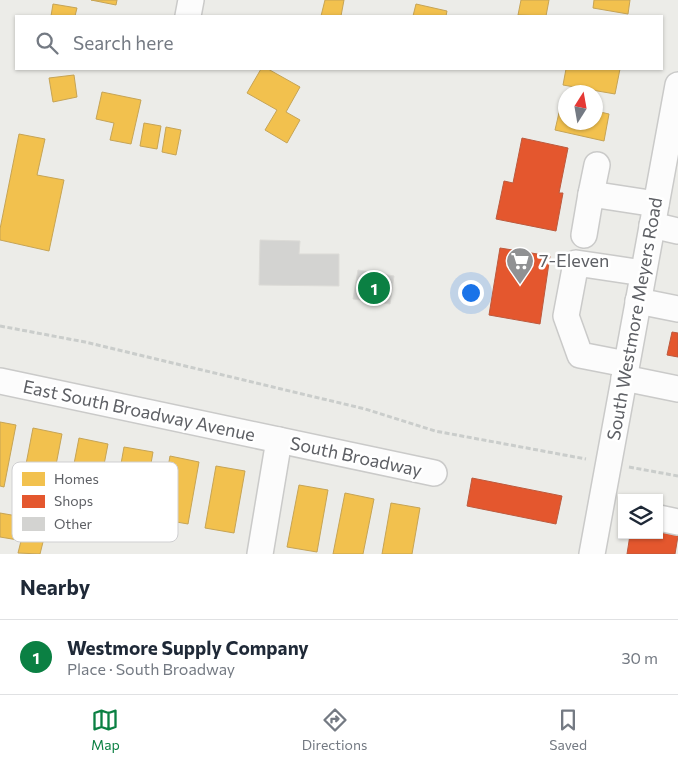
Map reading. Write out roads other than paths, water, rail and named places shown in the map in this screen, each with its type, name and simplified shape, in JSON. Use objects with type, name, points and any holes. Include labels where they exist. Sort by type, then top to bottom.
[{"type":"street","points":[[188,15],[191,0]]},
{"type":"street","name":"South Westmore Meyers Road","points":[[592,554],[611,508],[625,371],[678,85]]},
{"type":"street","points":[[584,235],[597,165]]},
{"type":"street","points":[[591,194],[654,215],[678,230]]},
{"type":"street","points":[[643,273],[576,262],[566,316],[580,356],[678,389]]},
{"type":"street","points":[[638,301],[678,309]]},
{"type":"street","name":"East South Broadway Avenue","points":[[0,381],[279,440]]},
{"type":"street","points":[[260,554],[279,440]]},
{"type":"street","name":"South Broadway","points":[[279,440],[434,473]]},
{"type":"street","points":[[663,519],[678,522]]},
{"type":"place","name":"7-Eleven","points":[[520,285]]},
{"type":"place","name":"Westmore Supply Company","points":[[374,288]]}]
